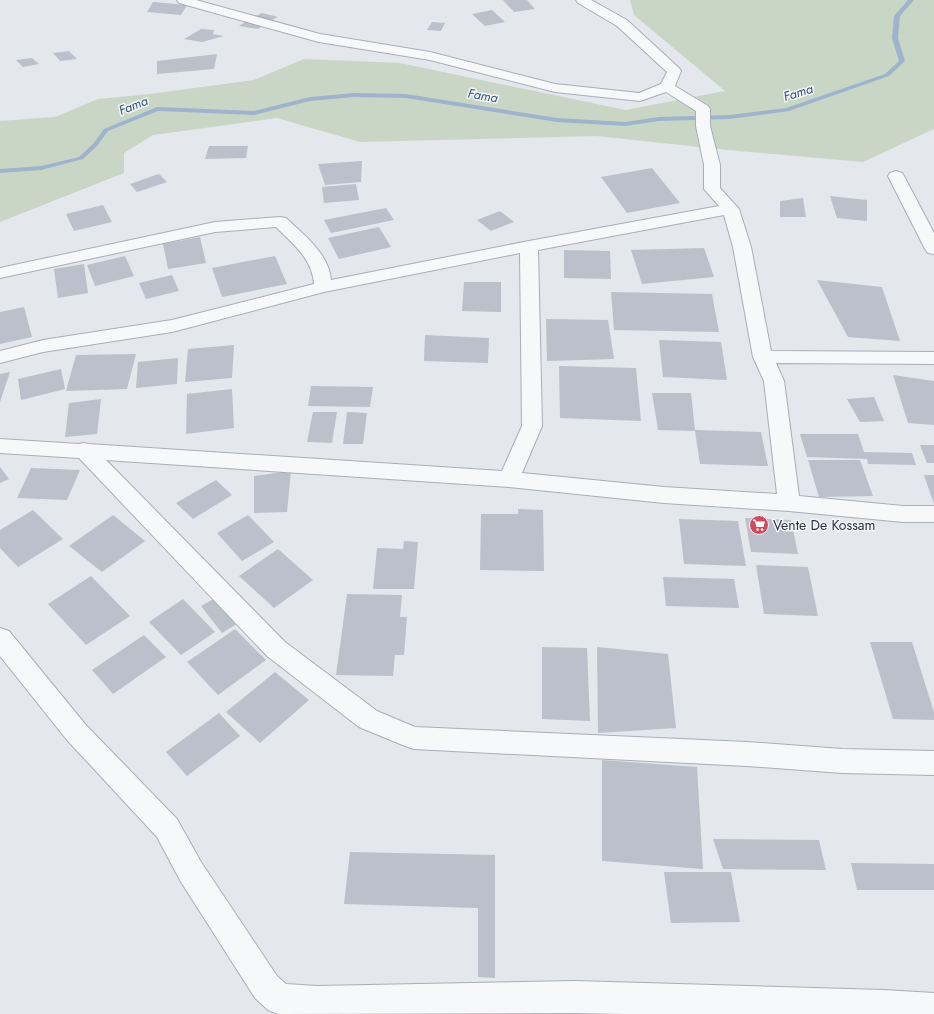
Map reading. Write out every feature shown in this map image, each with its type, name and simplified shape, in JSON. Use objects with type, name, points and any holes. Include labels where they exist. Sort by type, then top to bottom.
[{"type":"street","points":[[183,0],[319,38],[430,56],[555,88],[640,97],[667,87],[674,71],[622,22],[582,0]]},
{"type":"street","points":[[667,87],[703,118],[712,165],[712,189],[731,209],[742,247],[763,357],[774,381],[789,503]]},
{"type":"street","points":[[896,176],[934,249]]},
{"type":"street","points":[[0,357],[43,346],[172,326],[323,287],[529,246],[731,209]]},
{"type":"street","points":[[0,273],[214,227],[280,222],[312,253],[322,274],[323,287]]},
{"type":"street","points":[[509,479],[532,426],[529,246]]},
{"type":"street","points":[[763,357],[934,358]]},
{"type":"street","points":[[0,446],[83,450],[509,479],[664,495],[789,503],[903,514],[934,514]]},
{"type":"street","points":[[83,450],[276,649],[368,719],[414,738],[747,754],[842,761],[934,763]]},
{"type":"street","points":[[0,638],[76,732],[167,828],[191,872],[266,987],[279,999],[318,1008],[575,998],[884,1006],[934,1009]]},
{"type":"green space","points":[[630,0],[934,0],[934,129],[863,162],[596,136],[360,142],[277,118],[153,135],[124,153],[124,173],[0,222],[0,121],[55,117],[98,99],[150,94],[254,80],[304,59],[400,63],[626,110],[725,91],[634,15]]},
{"type":"building","points":[[503,0],[527,0],[535,9],[514,12]]},
{"type":"building","points":[[153,2],[187,5],[181,15],[147,12]]},
{"type":"building","points":[[492,10],[505,22],[485,26],[472,14]]},
{"type":"building","points":[[262,13],[278,17],[268,22],[252,18]]},
{"type":"building","points":[[248,20],[264,25],[258,29],[239,26]]},
{"type":"building","points":[[432,22],[445,23],[441,31],[427,30]]},
{"type":"building","points":[[201,29],[214,30],[213,34],[224,36],[202,42],[184,39]]},
{"type":"building","points":[[69,51],[77,59],[60,61],[53,53]]},
{"type":"building","points":[[217,54],[214,69],[157,74],[157,61]]},
{"type":"building","points":[[32,58],[39,64],[23,67],[16,60]]},
{"type":"building","points":[[209,146],[248,146],[246,158],[205,159]]},
{"type":"building","points":[[362,161],[361,182],[325,185],[318,164]]},
{"type":"building","points":[[652,168],[680,203],[627,213],[601,177]]},
{"type":"building","points":[[159,174],[167,182],[137,192],[130,184]]},
{"type":"building","points":[[356,184],[359,200],[324,203],[322,187]]},
{"type":"building","points":[[830,196],[867,200],[867,221],[837,218]]},
{"type":"building","points":[[803,198],[806,217],[780,217],[780,201]]},
{"type":"building","points":[[103,205],[112,222],[74,231],[66,214]]},
{"type":"building","points":[[386,208],[394,220],[331,233],[324,220]]},
{"type":"building","points":[[500,211],[514,222],[491,231],[477,220]]},
{"type":"building","points":[[379,227],[391,247],[339,259],[328,238]]},
{"type":"building","points":[[200,237],[206,263],[168,269],[163,244]]},
{"type":"building","points":[[704,248],[714,277],[642,284],[631,250]]},
{"type":"building","points":[[564,250],[610,251],[611,279],[564,278]]},
{"type":"building","points":[[125,256],[134,276],[95,286],[87,265]]},
{"type":"building","points":[[275,256],[287,284],[222,297],[212,268]]},
{"type":"building","points":[[84,264],[88,293],[58,298],[54,269]]},
{"type":"building","points":[[172,275],[179,291],[146,299],[139,283]]},
{"type":"building","points":[[817,280],[882,287],[900,341],[848,337]]},
{"type":"building","points":[[464,282],[501,282],[501,312],[462,311]]},
{"type":"building","points":[[611,292],[712,294],[719,332],[614,330]]},
{"type":"building","points":[[24,307],[32,337],[0,344],[0,312]]},
{"type":"building","points":[[546,319],[608,320],[614,359],[547,361]]},
{"type":"building","points":[[425,335],[489,338],[488,363],[424,361]]},
{"type":"building","points":[[659,340],[721,342],[727,380],[663,377]]},
{"type":"building","points":[[234,345],[232,378],[185,382],[188,349]]},
{"type":"building","points":[[136,354],[127,389],[66,391],[76,355]]},
{"type":"building","points":[[178,358],[177,384],[136,388],[138,362]]},
{"type":"building","points":[[559,366],[636,368],[641,421],[560,418]]},
{"type":"building","points":[[61,369],[65,389],[21,400],[18,379]]},
{"type":"building","points":[[10,372],[0,402],[0,374]]},
{"type":"building","points":[[893,375],[934,381],[934,425],[908,423]]},
{"type":"building","points":[[311,386],[373,387],[370,407],[308,406]]},
{"type":"building","points":[[232,389],[234,428],[186,434],[187,394]]},
{"type":"building","points":[[652,393],[691,393],[695,430],[761,432],[768,466],[700,464],[695,431],[658,430]]},
{"type":"building","points":[[874,397],[884,421],[860,422],[847,399]]},
{"type":"building","points":[[101,399],[97,434],[65,437],[69,403]]},
{"type":"building","points":[[313,412],[337,412],[332,443],[307,442]]},
{"type":"building","points":[[347,412],[367,413],[363,444],[343,444]]},
{"type":"building","points":[[800,434],[858,434],[864,452],[912,453],[916,465],[868,464],[867,459],[807,457]]},
{"type":"building","points":[[920,445],[934,445],[934,463],[927,463]]},
{"type":"building","points":[[808,460],[860,460],[873,496],[819,497]]},
{"type":"building","points":[[0,467],[9,479],[0,483]]},
{"type":"building","points":[[31,468],[80,470],[67,500],[17,498]]},
{"type":"building","points":[[291,471],[287,512],[254,513],[254,476]]},
{"type":"building","points":[[924,475],[934,475],[934,504]]},
{"type":"building","points":[[216,480],[232,495],[193,519],[176,503]]},
{"type":"building","points":[[518,509],[543,510],[544,571],[480,570],[481,514],[518,514]]},
{"type":"building","points":[[33,510],[63,539],[18,567],[0,548],[0,530]]},
{"type":"building","points":[[113,515],[145,541],[102,572],[69,546]]},
{"type":"building","points":[[248,515],[274,542],[242,561],[217,533]]},
{"type":"building","points":[[745,518],[791,520],[798,554],[751,552]]},
{"type":"building","points":[[679,519],[738,521],[746,566],[684,564]]},
{"type":"building","points":[[404,541],[418,542],[414,589],[373,589],[377,548],[403,549]]},
{"type":"building","points":[[278,549],[313,580],[274,608],[239,576]]},
{"type":"building","points":[[756,565],[808,567],[818,616],[764,614]]},
{"type":"building","points":[[91,576],[130,616],[86,645],[48,604]]},
{"type":"building","points":[[663,577],[734,579],[739,608],[666,606]]},
{"type":"building","points":[[347,594],[402,595],[400,617],[407,617],[404,655],[395,655],[393,676],[336,675]]},
{"type":"building","points":[[221,595],[242,621],[222,633],[201,606]]},
{"type":"building","points":[[183,599],[215,632],[181,655],[149,622]]},
{"type":"building","points":[[235,629],[266,660],[218,695],[187,662]]},
{"type":"building","points":[[144,635],[166,657],[113,694],[92,670]]},
{"type":"building","points":[[870,642],[912,642],[934,712],[934,720],[893,719]]},
{"type":"building","points":[[542,647],[587,648],[590,721],[542,719]]},
{"type":"building","points":[[597,647],[668,654],[676,728],[598,733]]},
{"type":"building","points":[[275,672],[309,700],[260,743],[226,712]]},
{"type":"building","points":[[219,713],[240,736],[187,776],[166,752]]},
{"type":"building","points":[[602,760],[697,767],[703,869],[602,861]]},
{"type":"building","points":[[713,839],[819,840],[826,870],[723,869]]},
{"type":"building","points":[[350,852],[495,855],[495,978],[478,977],[478,908],[344,904]]},
{"type":"building","points":[[851,863],[934,864],[934,890],[857,890]]},
{"type":"building","points":[[664,872],[731,872],[740,922],[671,923]]},
{"type":"waterway","name":"Fama","points":[[0,171],[41,168],[81,158],[95,145],[106,130],[157,109],[254,113],[310,99],[354,95],[406,96],[557,120],[625,124],[659,119],[730,117],[787,110],[887,75],[902,61],[895,38],[897,16],[911,0]]},
{"type":"place","name":"Vente De Kossam","points":[[759,525]]}]
